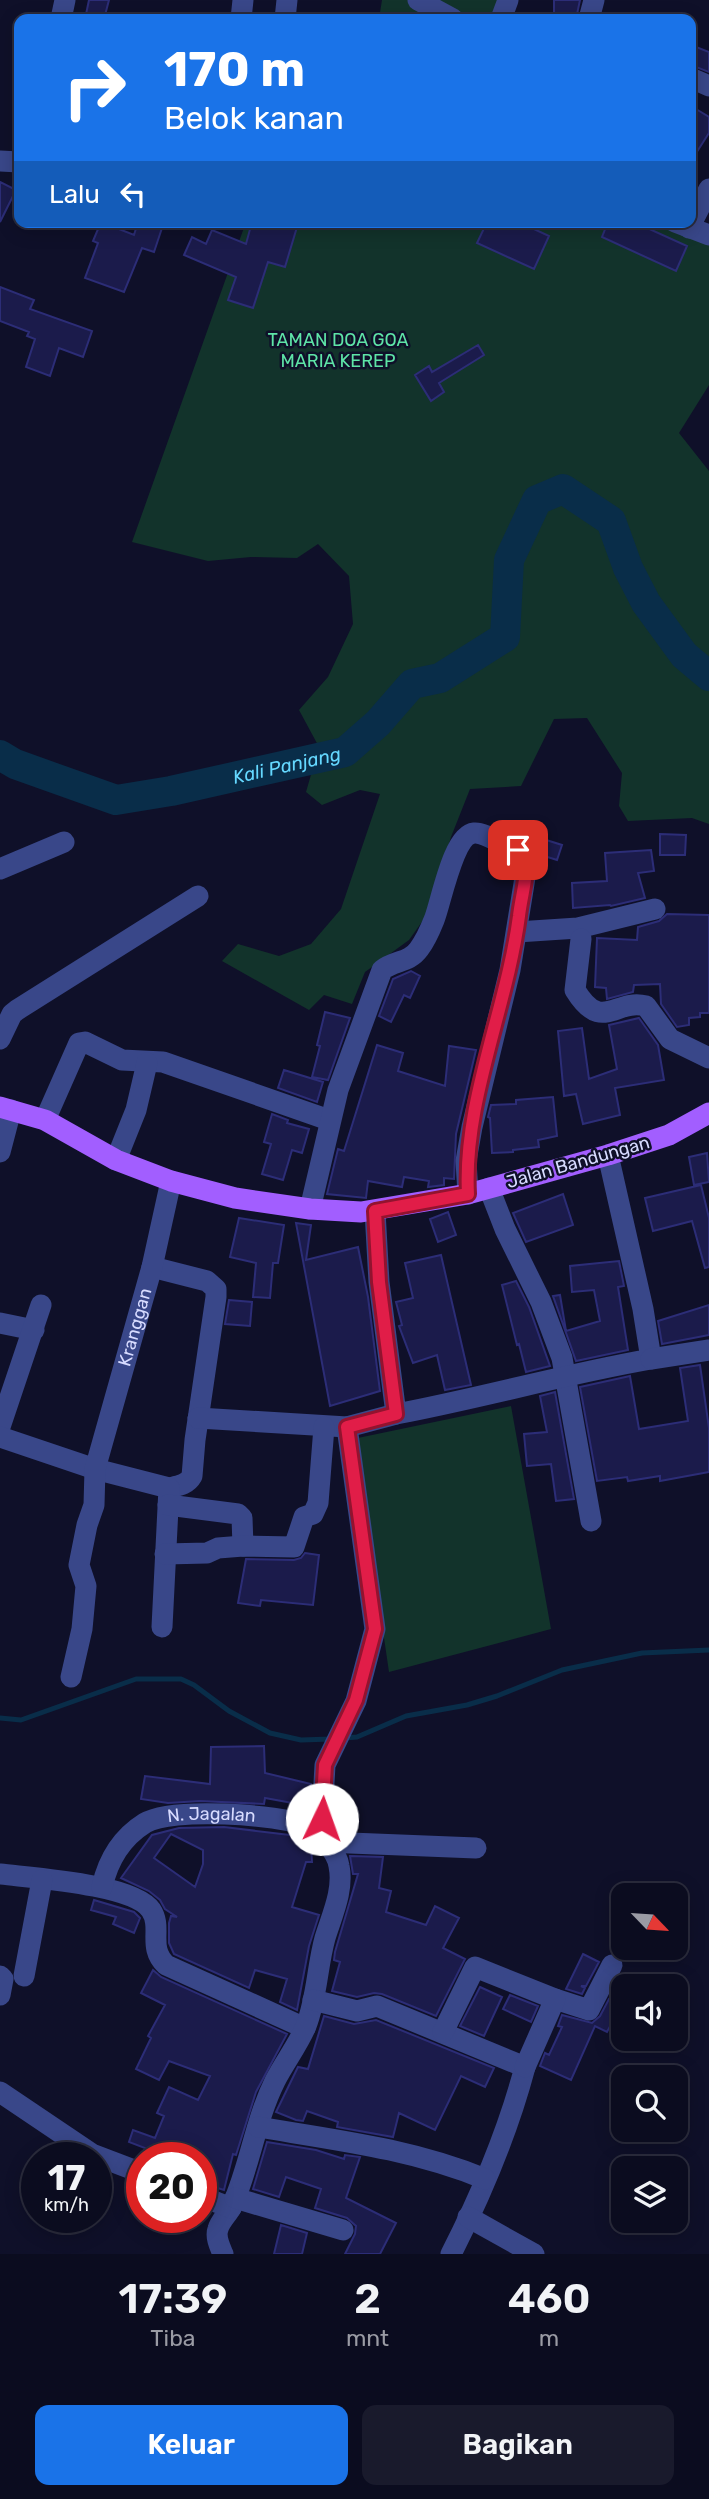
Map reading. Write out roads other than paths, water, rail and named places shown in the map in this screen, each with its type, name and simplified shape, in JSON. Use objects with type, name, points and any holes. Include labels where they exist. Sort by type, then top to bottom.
[{"type":"main road","name":"Jalan Bandungan","points":[[5,1109],[45,1120],[117,1160],[171,1181],[235,1198],[310,1209],[361,1212],[468,1194],[608,1155],[669,1135],[709,1113]]},
{"type":"street","points":[[417,0],[451,13]]},
{"type":"street","points":[[696,218],[709,189]]},
{"type":"street","points":[[310,1209],[338,1090],[382,970],[395,962],[408,961],[418,950],[434,920],[444,882],[463,841],[473,833],[518,850],[526,858],[526,874],[517,932],[472,1127],[466,1161],[468,1194]]},
{"type":"street","points":[[0,869],[64,842]]},
{"type":"street","points":[[0,1039],[12,1014],[17,1010],[80,968],[198,897]]},
{"type":"street","points":[[517,932],[578,928],[655,909]]},
{"type":"street","points":[[581,939],[575,990],[590,1008],[598,1012],[608,1012],[639,1004],[646,1006],[670,1039],[709,1058]]},
{"type":"street","points":[[45,1120],[79,1043],[85,1042],[122,1060],[163,1062],[330,1120]]},
{"type":"street","points":[[117,1160],[136,1110],[147,1063]]},
{"type":"street","points":[[0,1152],[5,1109]]},
{"type":"street","points":[[608,1155],[643,1309],[651,1359]]},
{"type":"street","name":"Kranggan","points":[[72,1677],[82,1629],[86,1586],[79,1564],[94,1506],[95,1469],[152,1267],[171,1181]]},
{"type":"street","points":[[489,1188],[555,1337],[566,1376],[591,1521]]},
{"type":"street","points":[[375,1211],[379,1282],[396,1414]]},
{"type":"street","points":[[152,1267],[208,1281],[216,1289],[192,1476],[168,1497],[162,1627]]},
{"type":"street","points":[[0,1427],[41,1305]]},
{"type":"street","points":[[0,1323],[34,1330]]},
{"type":"street","points":[[198,1418],[347,1427],[566,1376],[709,1350]]},
{"type":"street","points":[[165,1554],[207,1553],[218,1548],[243,1546],[295,1547],[304,1517],[313,1514],[318,1503],[324,1427]]},
{"type":"street","points":[[223,2254],[217,2229],[233,2203],[274,2084],[305,2028],[341,1883],[339,1863],[325,1842],[322,1819],[325,1765],[356,1700],[375,1629],[347,1427]]},
{"type":"street","points":[[0,1437],[168,1497],[238,1514],[242,1518],[243,1546]]},
{"type":"street","name":"N. Jagalan","points":[[102,1887],[107,1866],[122,1841],[147,1822],[172,1814],[276,1819],[308,1826],[325,1842]]},
{"type":"street","points":[[325,1842],[476,1848]]},
{"type":"street","points":[[0,1874],[102,1887],[137,1899],[151,1911],[155,1922],[158,1958],[166,1965],[305,2028]]},
{"type":"street","points":[[24,1976],[42,1880]]},
{"type":"street","points":[[443,2032],[475,1967],[589,2010],[612,1965]]},
{"type":"street","points":[[0,1976],[3,1979],[0,1995]]},
{"type":"street","points":[[451,2254],[485,2179],[517,2098],[525,2067],[555,1999]]},
{"type":"street","points":[[313,2000],[357,2011],[377,2006],[525,2067]]},
{"type":"street","points":[[0,2092],[92,2154],[126,2167]]},
{"type":"street","points":[[258,2127],[402,2151],[485,2179]]},
{"type":"street","points":[[217,2200],[343,2230]]},
{"type":"street","points":[[468,2217],[534,2254]]},
{"type":"waterway","name":"Kali Panjang","points":[[0,755],[15,764],[116,800],[171,791],[345,752],[378,723],[412,684],[440,678],[505,637],[509,560],[537,500],[563,489],[611,521],[628,568],[646,603],[684,655],[709,676]]},
{"type":"waterway","points":[[344,1738],[357,1737],[406,1716],[467,1705],[497,1696],[562,1670],[642,1653],[709,1650]]},
{"type":"waterway","points":[[0,1718],[21,1720],[136,1679],[181,1679],[194,1685],[229,1711],[270,1733],[301,1740],[331,1739]]},
{"type":"park label","name":"TAMAN DOA GOA MARIA KEREP","points":[[338,350]]}]
